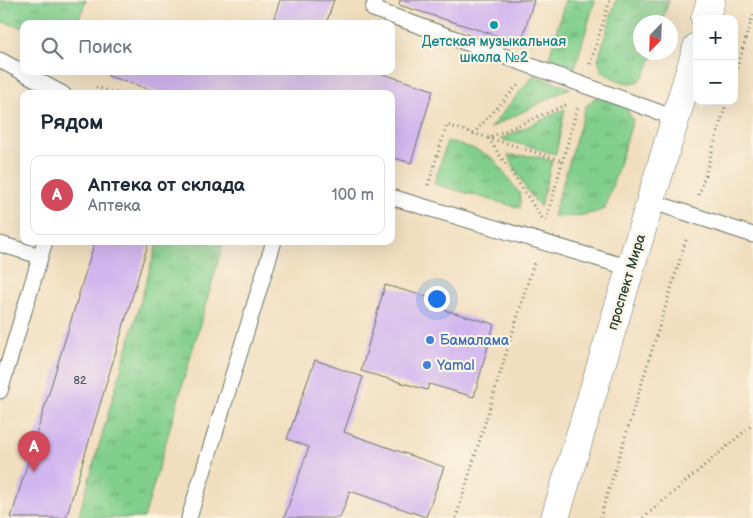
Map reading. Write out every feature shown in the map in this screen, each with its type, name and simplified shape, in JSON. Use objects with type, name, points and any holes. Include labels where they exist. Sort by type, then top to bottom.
[{"type":"main road","points":[[706,15],[711,0]]},
{"type":"main road","name":"проспект Мира","points":[[555,518],[693,60]]},
{"type":"lane","points":[[376,0],[373,9],[676,118]]},
{"type":"lane","points":[[0,60],[20,71]]},
{"type":"lane","points":[[28,75],[56,90]]},
{"type":"lane","points":[[395,198],[630,268]]},
{"type":"lane","points":[[650,201],[753,235]]},
{"type":"lane","points":[[0,244],[40,256]]},
{"type":"lane","points":[[0,391],[44,245]]},
{"type":"lane","points":[[190,518],[273,245]]},
{"type":"path","points":[[738,65],[753,14]]},
{"type":"path","points":[[473,134],[535,68]]},
{"type":"path","points":[[96,87],[106,90]]},
{"type":"path","points":[[488,138],[572,102]]},
{"type":"path","points":[[600,518],[694,215],[726,105]]},
{"type":"path","points":[[427,188],[447,125],[563,161]]},
{"type":"path","points":[[488,138],[545,223]]},
{"type":"path","points":[[643,518],[753,424]]},
{"type":"green space","points":[[0,0],[86,0],[78,20],[20,20],[20,27],[0,21]]},
{"type":"green space","points":[[565,0],[595,0],[575,68],[549,58]]},
{"type":"green space","points":[[616,0],[669,0],[664,15],[633,15],[633,60],[651,60],[641,79],[630,83],[622,82],[602,72],[598,60]]},
{"type":"green space","points":[[534,75],[570,88],[490,128]]},
{"type":"green space","points":[[596,97],[625,106],[633,120],[605,209],[580,216],[553,216],[586,106]]},
{"type":"green space","points":[[565,109],[556,154],[501,139]]},
{"type":"green space","points":[[447,141],[472,148],[493,158],[520,194],[520,208],[434,184]]},
{"type":"green space","points":[[508,155],[535,156],[552,161],[540,207],[526,189]]},
{"type":"green space","points":[[157,245],[223,245],[144,518],[78,518]]},
{"type":"building","points":[[280,0],[334,0],[327,20],[273,20]]},
{"type":"building","name":"Детская музыкальная школа №2","points":[[400,0],[534,0],[521,43],[399,5]]},
{"type":"building","points":[[386,75],[433,90],[411,163],[395,158],[395,90],[152,90],[108,76]]},
{"type":"building","points":[[94,245],[148,245],[66,518],[11,518]]},
{"type":"building","name":"Бамалама","points":[[385,285],[446,302],[444,310],[494,324],[474,397],[429,384],[427,390],[361,371]]},
{"type":"building","points":[[315,360],[363,377],[344,432],[444,467],[426,517],[350,491],[340,518],[284,518],[309,447],[287,439]]},
{"type":"place","name":"Детская музыкальная школа №2","points":[[494,25]]},
{"type":"place","name":"Бамалама","points":[[430,340]]},
{"type":"place","name":"Yamal","points":[[427,365]]},
{"type":"place","name":"Аптека от склада","points":[[34,472]]}]
